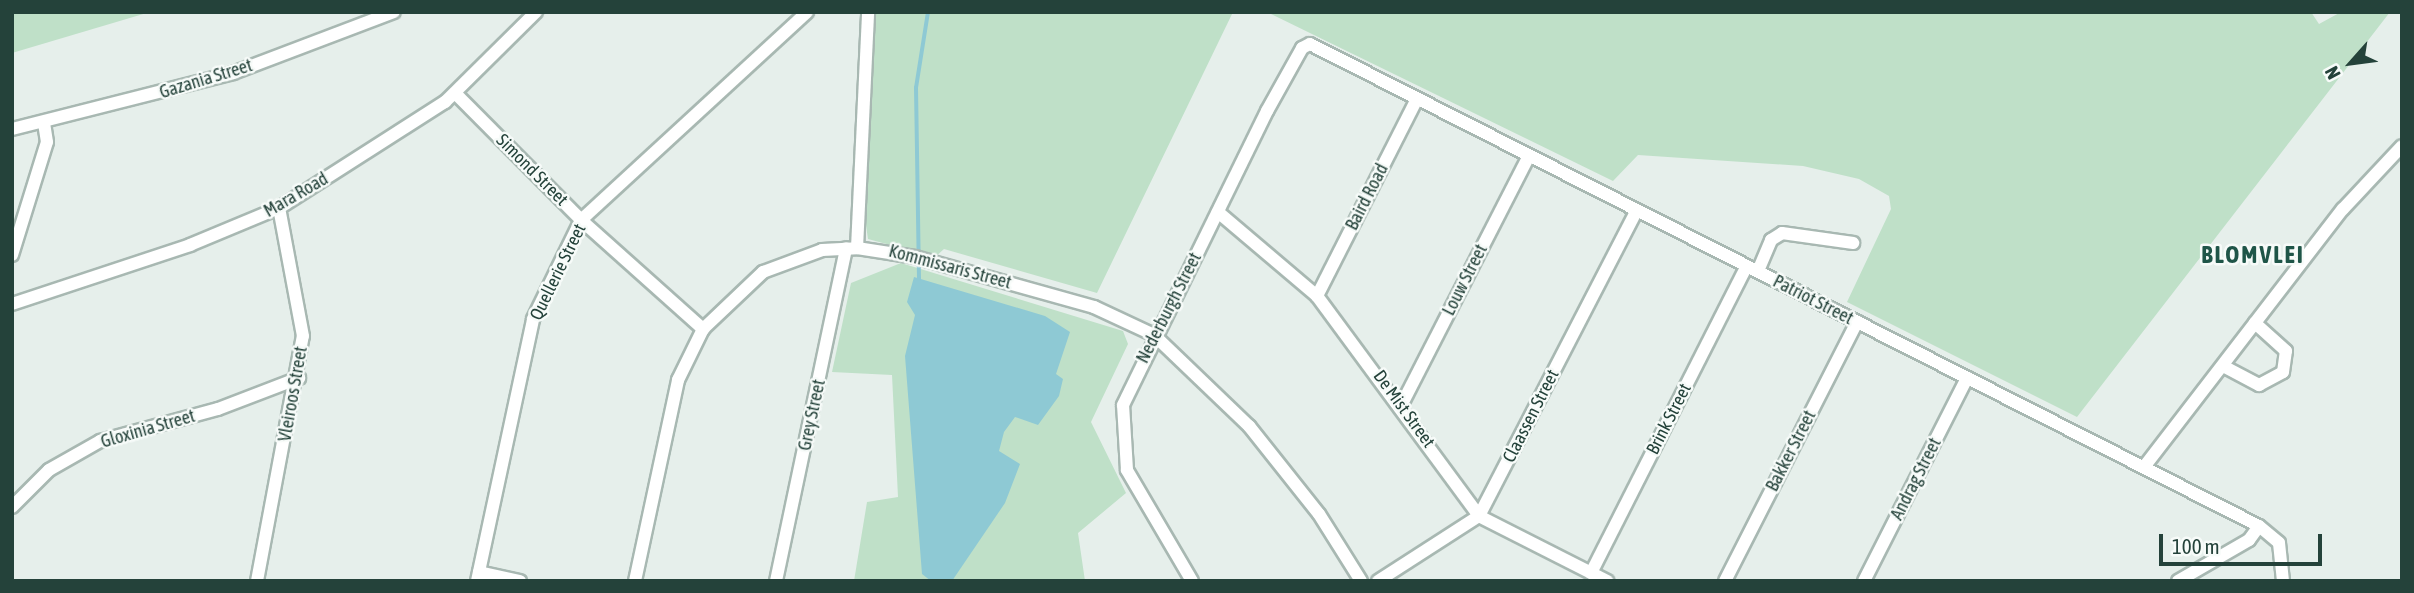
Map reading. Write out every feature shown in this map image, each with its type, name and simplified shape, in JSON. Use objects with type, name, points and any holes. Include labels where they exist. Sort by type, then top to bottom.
[{"type":"street","name":"Gazania Street","points":[[12,129],[233,73],[394,12]]},
{"type":"street","name":"Quellerie Street","points":[[478,576],[533,319],[581,220],[807,12]]},
{"type":"street","name":"Grey Street","points":[[776,581],[852,248],[868,12]]},
{"type":"street","name":"Mara Road","points":[[13,300],[190,245],[279,208],[456,94],[530,14]]},
{"type":"street","name":"Patriot Street","points":[[1310,44],[2259,526],[2279,543],[2283,581]]},
{"type":"street","name":"Nederburgh Street","points":[[1192,581],[1142,502],[1122,448],[1123,405],[1154,335],[1302,47],[1310,44]]},
{"type":"street","name":"Simond Street","points":[[456,94],[581,220],[703,329]]},
{"type":"street","name":"Baird Road","points":[[1317,296],[1417,99]]},
{"type":"street","points":[[12,255],[47,142],[44,122]]},
{"type":"street","points":[[2144,467],[2343,209],[2401,151]]},
{"type":"street","name":"Louw Street","points":[[1402,404],[1529,156]]},
{"type":"street","name":"Vleiroos Street","points":[[257,581],[299,378],[302,320],[279,208]]},
{"type":"street","name":"Claassen Street","points":[[1378,581],[1479,516],[1637,210]]},
{"type":"street","name":"De Mist Street","points":[[1217,212],[1317,296],[1402,404],[1479,516],[1607,581]]},
{"type":"street","name":"Brink Street","points":[[1591,573],[1752,268],[1771,240],[1782,233],[1853,243]]},
{"type":"street","name":"Kommissaris Street","points":[[635,581],[673,399],[703,329],[763,272],[822,250],[852,248],[904,254],[1094,307],[1154,335],[1249,426],[1319,514],[1361,581]]},
{"type":"street","name":"Bakker Street","points":[[1725,581],[1857,322]]},
{"type":"street","points":[[2223,366],[2259,385],[2283,372],[2286,351],[2255,323]]},
{"type":"street","name":"Gloxinia Street","points":[[12,507],[49,470],[100,441],[218,409],[299,378]]},
{"type":"street","name":"Andrag Street","points":[[1864,581],[1967,378]]},
{"type":"street","points":[[2178,581],[2249,540],[2259,526]]},
{"type":"street","points":[[478,576],[520,581]]},
{"type":"green space","points":[[12,12],[150,12],[12,53]]},
{"type":"green space","points":[[873,12],[1233,12],[1097,293],[944,249],[935,257],[868,239],[864,212]]},
{"type":"green space","points":[[1267,12],[2311,12],[2319,24],[2341,12],[2390,12],[2077,417],[1847,302],[1891,209],[1889,196],[1859,179],[1803,166],[1638,155],[1613,181]]},
{"type":"green space","points":[[901,263],[1123,331],[1128,344],[1091,422],[1126,493],[1078,533],[1085,581],[854,581],[867,502],[898,497],[892,375],[832,372],[851,283]]},
{"type":"water","points":[[914,277],[1045,316],[1070,332],[1056,374],[1063,379],[1059,396],[1038,425],[1015,417],[1004,432],[999,451],[1020,464],[1005,503],[952,581],[931,581],[922,574],[905,356],[915,315],[907,302]]},
{"type":"waterway","points":[[919,279],[916,88],[928,12]]},
{"type":"district","name":"BLOMVLEI","points":[[2253,255]]}]
